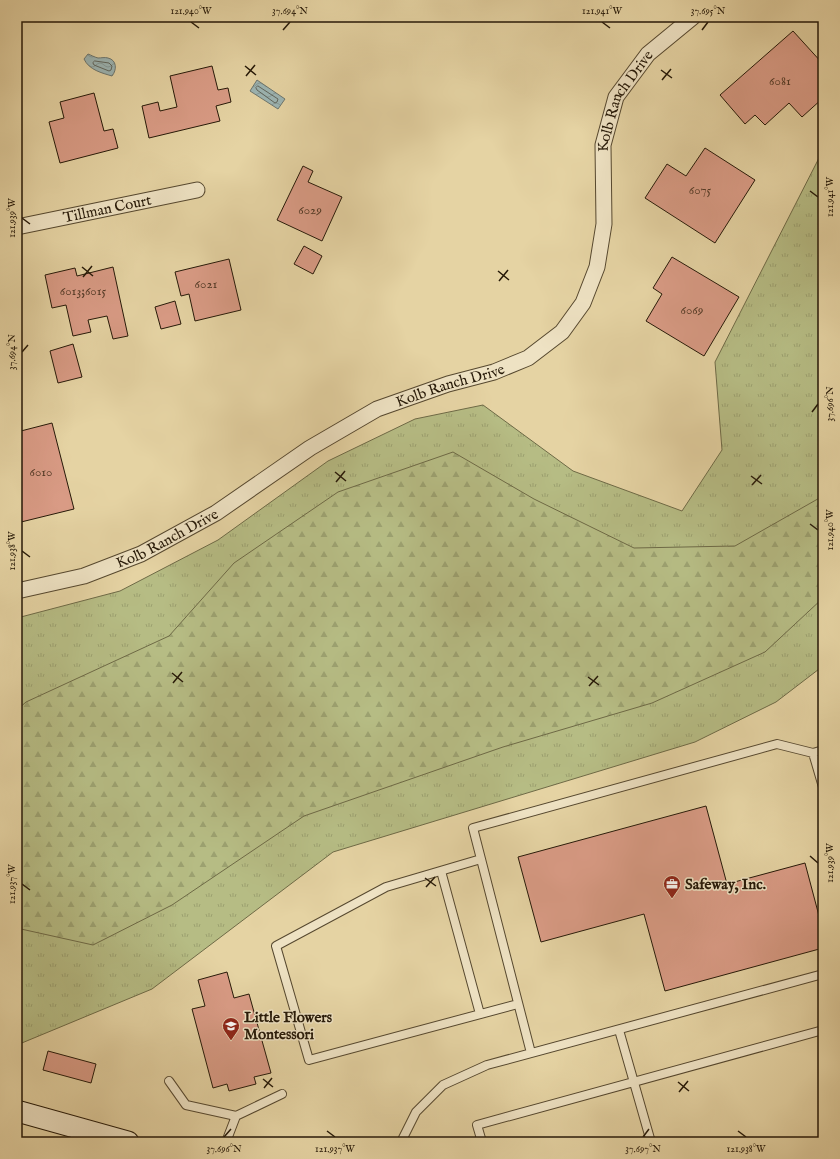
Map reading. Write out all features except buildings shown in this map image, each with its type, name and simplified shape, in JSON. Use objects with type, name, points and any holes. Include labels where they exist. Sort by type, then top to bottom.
[{"type":"main road","points":[[17,1111],[128,1142]]},
{"type":"street","name":"Kolb Ranch Drive","points":[[17,591],[84,576],[141,554],[216,513],[310,448],[377,409],[448,384],[494,372],[528,358],[562,332],[582,303],[598,267],[604,224],[603,145],[616,97],[648,54],[693,17]]},
{"type":"street","name":"Tillman Court","points":[[17,227],[197,190]]},
{"type":"lane","points":[[531,1053],[473,828],[777,744],[813,753],[823,750]]},
{"type":"lane","points":[[813,753],[823,787]]},
{"type":"lane","points":[[481,859],[386,887],[276,946],[309,1060],[518,1004]]},
{"type":"lane","points":[[441,870],[480,1014]]},
{"type":"lane","points":[[401,1142],[416,1112],[443,1085],[487,1065],[823,974]]},
{"type":"lane","points":[[619,1030],[651,1142]]},
{"type":"lane","points":[[482,1142],[477,1125],[823,1030]]},
{"type":"lane","points":[[169,1081],[186,1105],[236,1116],[282,1094]]},
{"type":"lane","points":[[226,1142],[236,1116]]},
{"type":"lane","points":[[819,1142],[823,1138]]},
{"type":"green space","points":[[823,154],[823,666],[776,702],[695,742],[333,852],[152,989],[17,1045],[17,618],[120,591],[218,540],[328,461],[415,419],[483,405],[573,471],[682,511],[722,450],[715,362],[819,158]]},
{"type":"green space","points":[[453,452],[534,499],[634,548],[735,546],[823,496],[823,598],[765,652],[652,703],[503,747],[304,816],[172,905],[93,945],[21,929],[17,933],[17,710],[26,702],[169,636],[234,563],[338,492]]},
{"type":"water","points":[[88,54],[98,58],[111,59],[115,63],[114,74],[112,76],[104,74],[89,66],[84,59]]},
{"type":"water","points":[[257,80],[285,99],[278,109],[250,91]]},
{"type":"place","name":"Safeway, Inc.","points":[[672,899]]},
{"type":"place","name":"Little Flowers Montessori","points":[[231,1041]]}]
